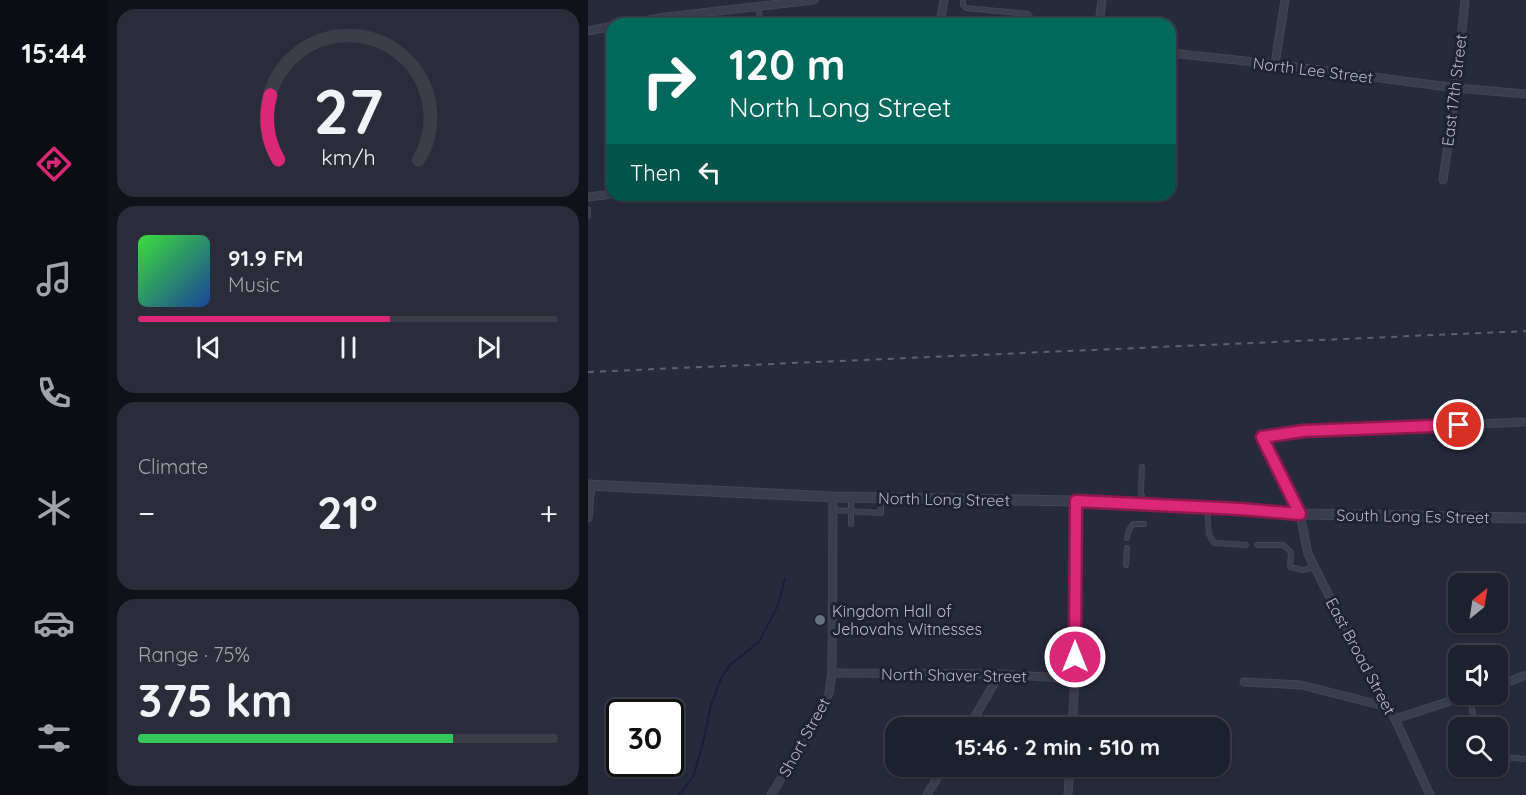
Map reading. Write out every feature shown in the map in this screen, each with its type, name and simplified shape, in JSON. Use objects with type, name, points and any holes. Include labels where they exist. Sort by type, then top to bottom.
[{"type":"street","points":[[670,18],[814,0]]},
{"type":"street","points":[[941,18],[945,0]]},
{"type":"street","points":[[1100,18],[1102,0]]},
{"type":"street","points":[[1275,64],[1285,0]]},
{"type":"street","name":"East 17th Street","points":[[1443,180],[1465,0]]},
{"type":"street","points":[[588,31],[606,28]]},
{"type":"street","name":"North Lee Street","points":[[1176,54],[1456,88],[1526,94]]},
{"type":"street","points":[[588,197],[606,195]]},
{"type":"street","name":"East Broad Street","points":[[1430,795],[1395,718],[1308,554],[1300,514],[1262,437],[1303,431],[1526,423]]},
{"type":"street","points":[[588,518],[589,485]]},
{"type":"street","name":"North Long Street","points":[[589,485],[851,498],[1076,501],[1300,514]]},
{"type":"street","name":"Short Street","points":[[771,795],[815,724],[829,693],[832,673],[834,497]]},
{"type":"street","points":[[1073,717],[1076,501]]},
{"type":"street","name":"South Long Es Street","points":[[1300,514],[1526,518]]},
{"type":"street","name":"North Shaver Street","points":[[832,673],[1000,674],[1075,680]]},
{"type":"street","points":[[975,717],[1000,674]]},
{"type":"street","points":[[1508,682],[1526,675]]},
{"type":"street","points":[[1244,682],[1301,685],[1388,707]]},
{"type":"street","points":[[1395,718],[1448,702]]},
{"type":"street","points":[[927,795],[938,777]]},
{"type":"street","points":[[1068,795],[1069,777]]},
{"type":"lane","points":[[963,0],[966,8],[1028,14],[1031,18]]},
{"type":"lane","points":[[758,7],[760,18]]},
{"type":"lane","points":[[699,14],[700,18]]},
{"type":"lane","points":[[588,209],[588,216]]},
{"type":"lane","points":[[1142,467],[1141,493],[1145,505]]},
{"type":"lane","points":[[851,498],[851,524]]},
{"type":"lane","points":[[833,510],[881,513],[881,498]]},
{"type":"lane","points":[[1207,507],[1209,534],[1214,543],[1246,544]]},
{"type":"lane","points":[[1127,538],[1133,524],[1144,524]]},
{"type":"lane","points":[[1257,545],[1283,545],[1291,552],[1290,567],[1303,570],[1315,567]]},
{"type":"lane","points":[[1126,566],[1127,548]]},
{"type":"lane","points":[[1508,757],[1526,759]]},
{"type":"waterway","points":[[679,795],[693,777],[711,705],[722,676],[730,665],[759,642],[778,605],[785,579]]},
{"type":"railway","points":[[588,372],[1526,331]]},
{"type":"place","name":"Kingdom Hall of Jehovahs Witnesses","points":[[820,620]]},
{"type":"route","points":[[1075,657],[1076,501],[1300,514],[1262,437],[1303,431],[1459,425]]}]
